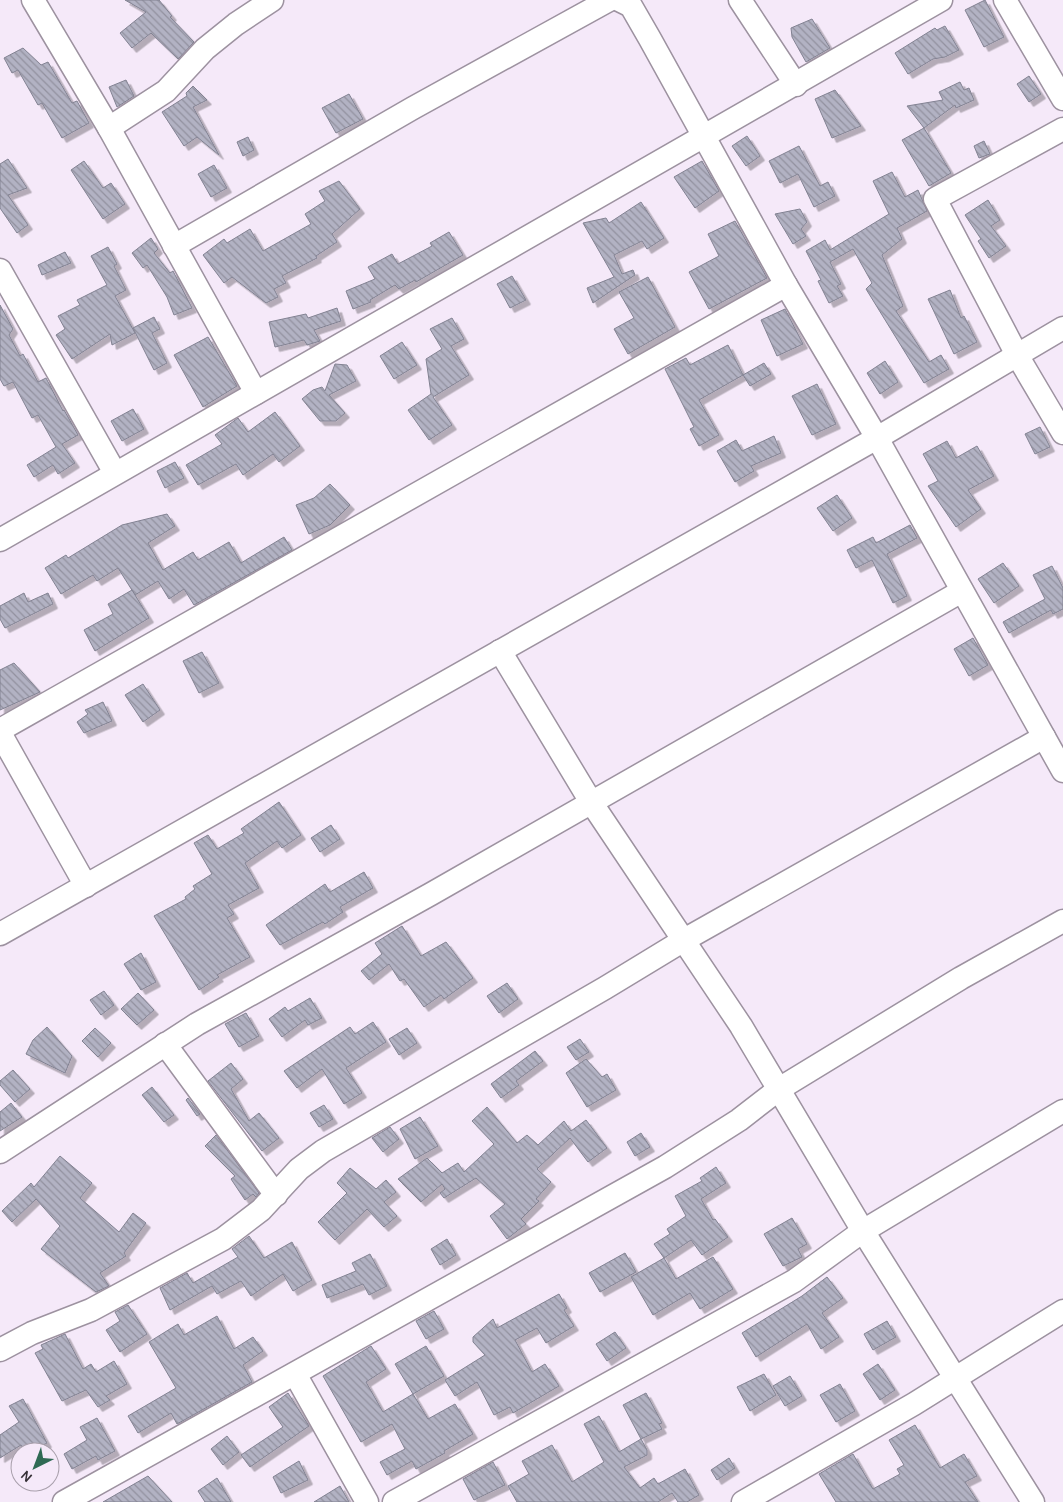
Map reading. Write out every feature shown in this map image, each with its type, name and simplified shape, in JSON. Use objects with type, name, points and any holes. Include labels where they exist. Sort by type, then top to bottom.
[{"type":"street","points":[[33,0],[109,128],[256,392]]},
{"type":"street","points":[[109,128],[166,91],[205,49],[236,24],[272,0]]},
{"type":"street","points":[[174,246],[388,122],[609,0]]},
{"type":"street","points":[[619,0],[630,6],[705,136],[786,285],[877,438],[1063,771]]},
{"type":"street","points":[[740,0],[796,85]]},
{"type":"street","points":[[0,540],[796,85],[940,0]]},
{"type":"street","points":[[1005,0],[1063,99]]},
{"type":"street","points":[[1063,129],[935,199],[1017,355],[1063,433]]},
{"type":"street","points":[[0,270],[115,473]]},
{"type":"street","points":[[86,886],[0,731],[786,285]]},
{"type":"street","points":[[0,934],[877,438],[1063,328]]},
{"type":"street","points":[[0,1152],[165,1044],[962,591]]},
{"type":"street","points":[[500,651],[591,802],[741,1026],[863,1231],[1033,1502]]},
{"type":"street","points":[[0,1350],[32,1334],[91,1310],[223,1240],[261,1210],[299,1168],[323,1151],[605,988],[684,940],[1044,737]]},
{"type":"street","points":[[64,1502],[665,1167],[739,1120],[780,1090],[961,978],[1063,921]]},
{"type":"street","points":[[165,1044],[276,1195]]},
{"type":"street","points":[[394,1502],[794,1281],[863,1231],[1063,1111]]},
{"type":"street","points":[[743,1502],[914,1404],[1063,1311]]},
{"type":"street","points":[[295,1374],[368,1502]]},
{"type":"building","points":[[125,0],[159,0],[172,16],[170,17],[194,42],[178,59],[151,33],[132,48],[120,33],[146,12]]},
{"type":"building","points":[[985,0],[1004,37],[984,47],[965,10]]},
{"type":"building","points":[[812,19],[830,48],[806,62],[792,37],[791,28]]},
{"type":"building","points":[[945,26],[959,50],[945,57],[933,59],[908,74],[895,53],[935,28],[937,30]]},
{"type":"building","points":[[23,48],[41,65],[48,62],[72,103],[77,101],[89,123],[62,138],[42,103],[38,105],[18,70],[12,73],[4,58]]},
{"type":"building","points":[[1029,76],[1041,94],[1029,102],[1017,84]]},
{"type":"building","points":[[126,80],[134,96],[117,107],[109,87]]},
{"type":"building","points":[[960,82],[964,90],[969,88],[974,100],[956,108],[955,105],[924,128],[907,106],[943,100],[939,92]]},
{"type":"building","points":[[193,86],[207,100],[193,107],[219,155],[197,137],[184,146],[162,112],[187,96],[186,93]]},
{"type":"building","points":[[835,90],[861,126],[832,138],[815,99]]},
{"type":"building","points":[[349,94],[363,119],[336,133],[322,108]]},
{"type":"building","points":[[924,128],[951,173],[929,186],[902,140]]},
{"type":"building","points":[[747,136],[760,156],[746,166],[732,146]]},
{"type":"building","points":[[248,137],[254,150],[243,156],[237,142]]},
{"type":"building","points":[[984,141],[990,154],[979,158],[974,146]]},
{"type":"building","points":[[799,146],[820,186],[828,182],[835,196],[814,207],[798,174],[780,183],[769,161]]},
{"type":"building","points":[[8,159],[27,188],[8,195],[28,225],[17,233],[0,208],[0,164]]},
{"type":"building","points":[[84,161],[103,188],[111,183],[125,204],[103,219],[71,170]]},
{"type":"building","points":[[702,161],[719,191],[695,208],[674,177]]},
{"type":"building","points":[[214,165],[227,188],[211,197],[198,174]]},
{"type":"building","points":[[892,172],[905,197],[918,190],[927,211],[897,228],[902,239],[882,255],[903,306],[896,311],[929,362],[941,355],[949,369],[924,383],[866,289],[872,283],[853,249],[830,262],[841,284],[837,286],[843,296],[829,303],[818,281],[821,280],[806,251],[825,240],[830,250],[889,214],[873,181]]},
{"type":"building","points":[[339,181],[360,209],[332,234],[337,242],[316,256],[317,258],[282,276],[286,283],[274,289],[278,297],[266,303],[232,277],[224,283],[203,255],[224,239],[227,243],[250,229],[263,251],[311,224],[305,214],[325,201],[319,191]]},
{"type":"building","points":[[988,200],[1000,220],[991,226],[1006,246],[989,258],[978,241],[981,239],[965,215]]},
{"type":"building","points":[[641,202],[664,238],[647,249],[642,241],[614,255],[622,274],[633,270],[635,275],[593,303],[587,288],[614,277],[583,223],[606,218],[609,223]]},
{"type":"building","points":[[800,209],[807,222],[801,229],[806,236],[793,244],[775,214]]},
{"type":"building","points":[[735,221],[767,278],[709,309],[689,272],[719,256],[708,234]]},
{"type":"building","points":[[449,232],[463,255],[416,282],[415,280],[399,289],[395,285],[370,300],[371,302],[353,309],[346,291],[375,279],[368,267],[392,254],[398,264],[432,246],[430,243]]},
{"type":"building","points":[[151,238],[158,249],[154,253],[170,273],[173,271],[192,308],[174,315],[167,297],[147,265],[143,268],[132,253]]},
{"type":"building","points":[[108,247],[117,264],[114,266],[126,290],[115,296],[135,333],[112,345],[110,334],[72,359],[56,335],[65,329],[58,316],[80,305],[77,300],[107,285],[91,256]]},
{"type":"building","points":[[65,252],[71,263],[42,275],[38,265]]},
{"type":"building","points":[[512,276],[526,300],[510,308],[497,284]]},
{"type":"building","points":[[648,277],[675,327],[628,354],[614,329],[634,318],[619,292]]},
{"type":"building","points":[[950,290],[961,318],[964,316],[977,342],[954,354],[928,299]]},
{"type":"building","points":[[0,305],[13,329],[9,335],[20,356],[23,354],[38,382],[46,378],[78,435],[62,444],[75,463],[58,474],[53,465],[34,477],[27,465],[56,447],[38,415],[32,418],[13,382],[4,386],[0,379]]},
{"type":"building","points":[[337,308],[341,321],[314,330],[320,341],[307,345],[304,340],[275,347],[269,322],[306,314],[308,318]]},
{"type":"building","points":[[785,309],[803,344],[777,356],[761,320]]},
{"type":"building","points":[[154,317],[160,329],[152,333],[167,363],[154,370],[133,328]]},
{"type":"building","points":[[452,318],[464,339],[451,346],[469,375],[433,397],[452,425],[429,440],[408,410],[431,394],[426,359],[442,349],[430,329]]},
{"type":"building","points":[[208,337],[237,386],[203,407],[174,355]]},
{"type":"building","points":[[402,342],[417,365],[394,379],[380,356]]},
{"type":"building","points":[[728,345],[743,375],[699,400],[719,435],[699,446],[690,429],[694,427],[665,369],[686,358],[690,365]]},
{"type":"building","points":[[885,361],[898,382],[880,394],[867,373]]},
{"type":"building","points":[[764,363],[771,374],[750,386],[743,375]]},
{"type":"building","points":[[335,364],[347,365],[356,381],[329,395],[345,413],[336,421],[320,421],[302,399],[313,390],[322,387],[325,391]]},
{"type":"building","points":[[817,384],[836,424],[812,435],[792,396]]},
{"type":"building","points":[[133,409],[144,429],[122,441],[111,421]]},
{"type":"building","points":[[275,412],[300,446],[279,462],[273,454],[243,475],[236,464],[198,485],[186,465],[222,444],[215,435],[238,418],[248,432]]},
{"type":"building","points":[[1040,427],[1050,447],[1035,454],[1025,434]]},
{"type":"building","points":[[774,436],[781,453],[751,466],[754,471],[735,482],[717,451],[736,440],[742,451]]},
{"type":"building","points":[[947,441],[956,458],[977,446],[994,476],[968,490],[981,509],[956,527],[928,486],[938,481],[923,454]]},
{"type":"building","points":[[175,462],[184,478],[165,488],[157,471]]},
{"type":"building","points":[[330,484],[350,505],[330,525],[309,534],[296,505],[314,498]]},
{"type":"building","points":[[837,495],[852,518],[833,531],[817,508]]},
{"type":"building","points":[[167,514],[175,526],[148,543],[163,570],[193,552],[198,560],[229,542],[241,563],[284,537],[292,550],[194,605],[184,589],[169,599],[158,581],[135,595],[118,568],[97,581],[93,575],[61,594],[45,568],[66,555],[68,558],[122,525]]},
{"type":"building","points":[[910,525],[917,538],[887,554],[907,596],[893,603],[872,560],[856,568],[847,550],[873,537],[876,543]]},
{"type":"building","points":[[1003,563],[1019,586],[994,603],[978,579]]},
{"type":"building","points":[[1052,566],[1063,588],[1063,609],[1053,614],[1051,610],[1009,633],[1003,622],[1045,599],[1033,575]]},
{"type":"building","points":[[132,590],[149,618],[95,651],[84,630],[113,614],[108,604]]},
{"type":"building","points":[[24,593],[28,602],[48,593],[53,604],[5,628],[0,619],[0,606]]},
{"type":"building","points":[[973,638],[988,665],[969,676],[954,649]]},
{"type":"building","points":[[202,652],[219,683],[199,693],[183,661]]},
{"type":"building","points":[[14,663],[40,692],[0,710],[0,670]]},
{"type":"building","points":[[143,684],[160,710],[143,722],[125,695]]},
{"type":"building","points":[[103,702],[112,721],[84,733],[77,722],[88,714],[85,710]]},
{"type":"building","points":[[279,802],[301,835],[282,848],[277,841],[245,863],[259,888],[228,905],[234,914],[227,918],[250,957],[217,975],[219,977],[199,990],[154,916],[186,899],[185,897],[195,889],[193,886],[212,874],[194,843],[208,835],[217,849],[244,833],[241,829]]},
{"type":"building","points":[[331,825],[340,839],[320,852],[311,838]]},
{"type":"building","points":[[364,872],[373,888],[340,907],[343,912],[325,924],[323,922],[280,945],[266,925],[325,884],[330,892]]},
{"type":"building","points":[[402,926],[421,956],[446,942],[473,978],[444,999],[441,995],[424,1007],[404,979],[400,981],[389,964],[369,980],[361,971],[382,954],[375,943]]},
{"type":"building","points":[[141,953],[156,982],[141,990],[124,964]]},
{"type":"building","points":[[507,983],[518,999],[499,1013],[487,996]]},
{"type":"building","points":[[104,991],[114,1005],[101,1015],[90,1000]]},
{"type":"building","points":[[138,993],[154,1010],[137,1025],[121,1009]]},
{"type":"building","points":[[310,998],[322,1018],[308,1025],[305,1020],[282,1037],[269,1019],[285,1007],[288,1011]]},
{"type":"building","points":[[246,1013],[259,1036],[239,1047],[225,1024]]},
{"type":"building","points":[[373,1022],[386,1042],[346,1068],[362,1093],[344,1104],[322,1069],[297,1088],[284,1071],[350,1027],[355,1034]]},
{"type":"building","points":[[47,1027],[72,1056],[65,1073],[26,1054],[33,1040]]},
{"type":"building","points":[[95,1028],[111,1043],[98,1057],[82,1041]]},
{"type":"building","points":[[407,1028],[417,1043],[399,1055],[389,1039]]},
{"type":"building","points":[[580,1039],[589,1052],[576,1060],[567,1047]]},
{"type":"building","points":[[535,1051],[543,1061],[516,1081],[519,1085],[501,1098],[491,1084]]},
{"type":"building","points":[[586,1059],[602,1077],[607,1074],[616,1090],[587,1107],[566,1073]]},
{"type":"building","points":[[231,1063],[243,1079],[231,1089],[249,1121],[259,1113],[279,1138],[262,1151],[208,1081]]},
{"type":"building","points":[[13,1070],[30,1089],[15,1102],[0,1085],[0,1081]]},
{"type":"building","points":[[152,1087],[174,1115],[164,1122],[142,1095]]},
{"type":"building","points":[[188,1098],[200,1114],[197,1116],[186,1100]]},
{"type":"building","points":[[11,1103],[22,1117],[0,1131],[0,1112]]},
{"type":"building","points":[[324,1105],[333,1119],[319,1127],[310,1113]]},
{"type":"building","points":[[487,1107],[517,1143],[527,1135],[538,1145],[564,1121],[571,1131],[586,1120],[607,1148],[588,1162],[570,1138],[537,1169],[551,1182],[536,1199],[539,1201],[521,1219],[526,1224],[507,1239],[490,1216],[505,1204],[476,1178],[444,1198],[440,1193],[445,1189],[442,1184],[421,1202],[398,1179],[427,1158],[442,1173],[458,1163],[464,1172],[494,1144],[472,1121]]},
{"type":"building","points":[[420,1117],[438,1146],[415,1159],[400,1129]]},
{"type":"building","points":[[390,1127],[399,1139],[383,1152],[372,1138]]},
{"type":"building","points":[[641,1133],[650,1147],[635,1156],[627,1142]]},
{"type":"building","points":[[216,1135],[259,1193],[256,1197],[253,1194],[245,1200],[231,1179],[235,1176],[205,1146]]},
{"type":"building","points":[[60,1156],[92,1183],[80,1198],[119,1232],[133,1213],[146,1223],[124,1253],[126,1256],[100,1273],[109,1286],[96,1292],[41,1249],[60,1226],[36,1199],[12,1222],[2,1211],[31,1183],[34,1187]]},
{"type":"building","points":[[716,1167],[726,1183],[701,1199],[713,1220],[715,1219],[728,1237],[702,1255],[691,1240],[664,1258],[654,1244],[670,1234],[667,1229],[686,1216],[675,1196],[702,1181],[700,1178]]},
{"type":"building","points":[[350,1168],[376,1189],[386,1180],[396,1192],[384,1202],[397,1216],[384,1227],[367,1209],[335,1240],[318,1222],[347,1193],[337,1183]]},
{"type":"building","points":[[792,1218],[807,1244],[798,1249],[802,1257],[783,1266],[764,1234]]},
{"type":"building","points":[[249,1236],[264,1258],[292,1242],[312,1280],[293,1291],[283,1274],[251,1296],[241,1281],[217,1294],[212,1286],[170,1310],[160,1288],[187,1273],[193,1283],[238,1257],[232,1249]]},
{"type":"building","points":[[447,1239],[456,1255],[440,1265],[431,1249]]},
{"type":"building","points":[[625,1253],[636,1272],[600,1292],[589,1273]]},
{"type":"building","points":[[370,1254],[387,1286],[369,1295],[363,1284],[327,1298],[322,1285],[356,1271],[352,1263]]},
{"type":"building","points":[[713,1257],[733,1289],[700,1309],[690,1293],[653,1315],[631,1277],[664,1258],[676,1279]]},
{"type":"building","points":[[827,1277],[843,1298],[822,1313],[839,1337],[821,1349],[807,1324],[756,1357],[742,1333],[802,1296]]},
{"type":"building","points":[[559,1294],[567,1308],[564,1310],[574,1326],[546,1343],[537,1328],[515,1340],[532,1372],[545,1364],[559,1386],[513,1413],[510,1407],[494,1415],[477,1382],[455,1396],[445,1380],[485,1355],[473,1342],[473,1337],[493,1319],[497,1328]]},
{"type":"building","points":[[128,1305],[147,1334],[120,1352],[106,1330],[120,1321],[115,1312]]},
{"type":"building","points":[[434,1311],[444,1329],[426,1339],[416,1321]]},
{"type":"building","points":[[217,1316],[234,1349],[253,1337],[263,1351],[243,1365],[252,1382],[177,1424],[171,1413],[138,1433],[128,1416],[176,1388],[149,1342],[178,1324],[184,1335]]},
{"type":"building","points":[[887,1321],[896,1337],[873,1350],[864,1334]]},
{"type":"building","points":[[615,1332],[626,1348],[607,1361],[596,1344]]},
{"type":"building","points":[[65,1334],[83,1369],[91,1364],[96,1372],[114,1361],[127,1384],[106,1396],[110,1400],[98,1407],[86,1390],[62,1401],[35,1353],[43,1349],[41,1345]]},
{"type":"building","points":[[371,1346],[386,1369],[366,1382],[383,1412],[413,1394],[428,1419],[455,1404],[473,1434],[444,1451],[445,1453],[416,1469],[412,1461],[387,1475],[380,1462],[405,1449],[392,1424],[361,1442],[323,1376]]},
{"type":"building","points":[[426,1346],[444,1376],[413,1394],[395,1364]]},
{"type":"building","points":[[878,1364],[895,1390],[880,1400],[863,1374]]},
{"type":"building","points":[[764,1374],[776,1395],[750,1411],[737,1387]]},
{"type":"building","points":[[790,1376],[802,1396],[785,1406],[773,1386]]},
{"type":"building","points":[[840,1384],[855,1411],[836,1422],[820,1395]]},
{"type":"building","points":[[288,1393],[309,1426],[250,1467],[241,1455],[283,1427],[269,1407]]},
{"type":"building","points":[[646,1393],[662,1423],[659,1424],[662,1429],[641,1439],[623,1405]]},
{"type":"building","points":[[23,1399],[46,1442],[10,1442],[10,1452],[0,1458],[0,1435],[19,1422],[9,1406]]},
{"type":"building","points":[[599,1416],[619,1452],[641,1439],[647,1450],[647,1455],[624,1467],[640,1488],[654,1478],[658,1484],[685,1469],[699,1495],[687,1502],[678,1502],[672,1493],[658,1502],[517,1502],[508,1486],[529,1474],[522,1461],[552,1445],[572,1482],[604,1462],[584,1424]]},
{"type":"building","points":[[97,1418],[115,1451],[98,1460],[96,1456],[72,1469],[64,1454],[87,1440],[80,1427]]},
{"type":"building","points":[[915,1425],[940,1468],[964,1454],[977,1476],[965,1482],[978,1502],[836,1502],[819,1474],[853,1454],[873,1489],[900,1474],[897,1469],[904,1465],[889,1440]]},
{"type":"building","points":[[227,1436],[239,1452],[223,1465],[211,1449]]},
{"type":"building","points":[[729,1458],[735,1468],[717,1480],[711,1470]]},
{"type":"building","points":[[299,1461],[308,1480],[281,1493],[273,1477]]},
{"type":"building","points":[[493,1462],[505,1485],[474,1500],[463,1479]]},
{"type":"building","points":[[148,1476],[172,1502],[103,1502]]},
{"type":"building","points":[[217,1478],[231,1502],[205,1502],[198,1491]]},
{"type":"building","points":[[340,1486],[349,1502],[314,1502]]}]
